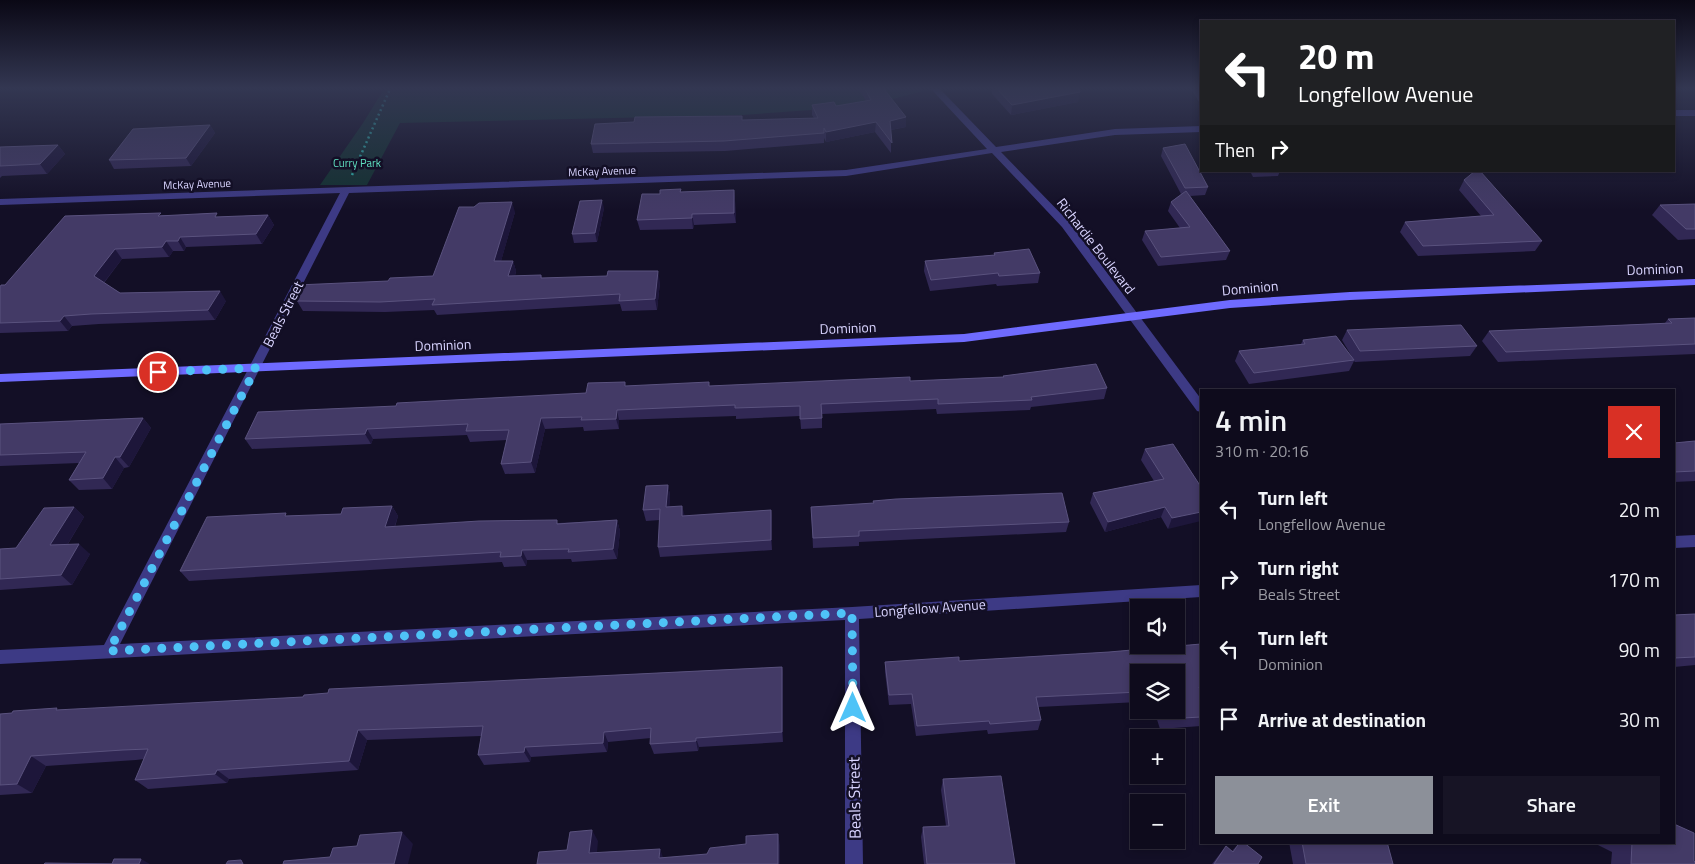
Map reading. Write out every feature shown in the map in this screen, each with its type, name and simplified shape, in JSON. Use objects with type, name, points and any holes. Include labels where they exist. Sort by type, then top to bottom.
[{"type":"street","name":"Richardie Boulevard","points":[[975,129],[1066,225],[1200,407]]},
{"type":"street","name":"McKay Avenue","points":[[0,202],[348,186],[846,174],[1116,132],[1192,129]]},
{"type":"street","name":"Beals Street","points":[[109,651],[348,186]]},
{"type":"street","name":"Dominion","points":[[0,378],[964,338],[1230,304],[1350,296],[1695,282]]},
{"type":"street","points":[[1675,542],[1695,541]]},
{"type":"street","name":"Longfellow Avenue","points":[[0,657],[852,613],[1200,591]]},
{"type":"street","name":"Beals Street","points":[[852,613],[854,864]]},
{"type":"path","points":[[348,186],[371,129]]},
{"type":"green space","name":"Curry Park","points":[[359,129],[397,129],[367,185],[320,185]]},
{"type":"building","points":[[133,129],[207,129],[186,158],[109,160]]},
{"type":"building","points":[[594,129],[824,129],[824,133],[724,141],[591,144]]},
{"type":"building","points":[[825,129],[839,129],[826,132]]},
{"type":"building","points":[[882,129],[891,129],[892,143]]},
{"type":"building","points":[[1185,144],[1208,187],[1185,188],[1163,148]]},
{"type":"building","points":[[58,145],[40,164],[0,166],[0,147]]},
{"type":"building","points":[[1474,172],[1481,172],[1542,241],[1423,246],[1405,222],[1494,215],[1464,180]]},
{"type":"building","points":[[681,189],[680,192],[734,190],[734,213],[692,214],[692,218],[637,220],[642,194],[660,194],[660,190]]},
{"type":"building","points":[[1186,191],[1230,251],[1161,257],[1145,231],[1190,227],[1171,202]]},
{"type":"building","points":[[602,200],[595,233],[572,234],[580,201]]},
{"type":"building","points":[[512,202],[494,261],[513,261],[508,276],[541,275],[541,278],[607,276],[608,271],[658,271],[655,299],[619,301],[620,294],[432,305],[435,299],[380,302],[297,301],[297,285],[388,281],[390,278],[433,276],[459,207],[474,207],[479,203]]},
{"type":"building","points":[[1695,204],[1695,229],[1686,229],[1660,205]]},
{"type":"building","points":[[161,213],[158,216],[217,213],[215,217],[268,215],[256,234],[180,237],[178,241],[166,241],[162,247],[115,249],[94,276],[120,293],[220,291],[208,310],[91,314],[64,316],[60,321],[0,323],[1,285],[5,285],[65,216]]},
{"type":"building","points":[[1029,249],[1040,273],[999,276],[998,273],[931,280],[925,261],[995,255],[994,253]]},
{"type":"building","points":[[1695,318],[1695,344],[1506,352],[1489,331],[1672,323],[1668,319]]},
{"type":"building","points":[[1461,325],[1477,346],[1360,351],[1347,330]]},
{"type":"building","points":[[1336,336],[1354,360],[1254,373],[1239,351],[1305,344],[1303,340]]},
{"type":"building","points":[[1096,364],[1107,388],[1031,397],[1032,400],[938,404],[938,399],[821,404],[822,418],[800,419],[800,406],[735,408],[735,405],[617,410],[616,419],[581,420],[582,417],[541,418],[531,462],[501,464],[509,430],[466,431],[468,424],[367,429],[365,434],[245,439],[258,412],[396,406],[397,403],[586,393],[588,383],[625,382],[625,386],[709,382],[709,386],[910,377],[910,381],[1004,377]]},
{"type":"building","points":[[143,418],[120,457],[115,457],[103,478],[69,480],[86,452],[0,455],[0,424]]},
{"type":"building","points":[[1695,441],[1695,471],[1675,472],[1675,443]]},
{"type":"building","points":[[1173,444],[1200,485],[1200,512],[1172,518],[1165,507],[1108,522],[1093,493],[1164,479],[1145,449]]},
{"type":"building","points":[[668,485],[666,507],[682,506],[682,516],[771,510],[771,540],[658,547],[660,509],[643,510],[646,486]]},
{"type":"building","points":[[1062,493],[1069,522],[859,531],[859,536],[813,538],[811,507],[874,503],[873,501],[896,499]]},
{"type":"building","points":[[392,506],[385,527],[479,521],[557,520],[557,524],[617,520],[613,549],[568,552],[569,549],[522,550],[521,556],[500,557],[501,552],[180,571],[207,517],[286,513],[285,516],[341,514],[343,508]]},
{"type":"building","points":[[74,507],[50,545],[79,544],[61,575],[0,579],[0,549],[16,548],[44,508]]},
{"type":"building","points":[[1695,614],[1695,657],[1675,658],[1675,615]]},
{"type":"building","points":[[1200,644],[1200,717],[1185,718],[1185,664],[1130,664],[1130,692],[1036,697],[1041,720],[990,724],[989,721],[917,726],[912,694],[889,695],[885,662],[959,657],[959,661],[1130,650],[1130,654],[1185,654],[1185,645]]},
{"type":"building","points":[[782,667],[782,732],[696,738],[696,741],[650,744],[651,728],[604,732],[603,743],[525,747],[524,752],[478,755],[483,726],[358,730],[349,761],[217,770],[215,774],[135,780],[148,749],[31,756],[17,784],[0,785],[0,714],[12,713],[13,711],[303,697],[304,695],[328,693],[329,689]]},
{"type":"building","points":[[1001,776],[1015,864],[927,864],[923,827],[949,826],[943,779]]},
{"type":"building","points":[[1675,824],[1694,833],[1695,864],[1631,864],[1632,844],[1675,844]]},
{"type":"building","points":[[592,830],[589,853],[660,849],[659,858],[707,854],[710,848],[746,844],[746,836],[778,834],[778,864],[537,864],[539,852],[567,850],[570,832]]},
{"type":"building","points":[[402,832],[394,864],[283,864],[284,861],[330,857],[333,848],[357,846],[360,835]]},
{"type":"building","points":[[1239,844],[1246,844],[1262,857],[1258,864],[1214,864],[1226,846],[1233,852]]},
{"type":"building","points":[[1302,844],[1388,844],[1393,864],[1306,864]]},
{"type":"building","points":[[114,859],[141,859],[139,864],[112,864]]},
{"type":"building","points":[[241,860],[243,864],[226,864],[228,861]]},
{"type":"building","points":[[45,863],[112,864],[44,864]]},
{"type":"route","points":[[158,372],[256,368],[109,651],[852,613],[853,708]]}]
